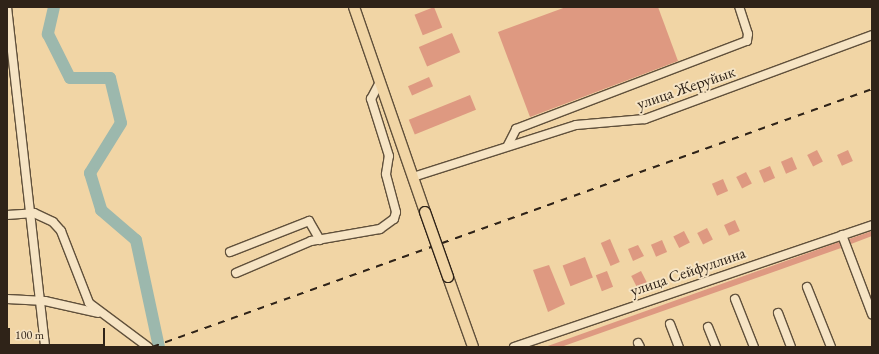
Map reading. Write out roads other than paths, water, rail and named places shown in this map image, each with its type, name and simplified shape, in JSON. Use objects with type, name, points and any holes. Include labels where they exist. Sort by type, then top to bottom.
[{"type":"main road","points":[[354,7],[473,347]]},
{"type":"street","points":[[7,7],[45,347]]},
{"type":"street","points":[[508,145],[516,129],[747,41],[748,34],[739,7]]},
{"type":"street","name":"улица Жеруйык","points":[[413,177],[508,145],[576,125],[645,119],[872,35]]},
{"type":"street","points":[[236,273],[320,240],[380,229],[396,216],[386,174],[389,156],[371,99],[380,82]]},
{"type":"street","points":[[7,215],[34,213],[53,222],[61,231],[82,291],[98,313],[148,347]]},
{"type":"street","points":[[230,252],[309,221],[320,240]]},
{"type":"street","name":"улица Сейфуллина","points":[[514,347],[872,224]]},
{"type":"street","points":[[842,235],[872,314]]},
{"type":"street","points":[[807,287],[831,347]]},
{"type":"street","points":[[7,299],[45,301],[98,313]]},
{"type":"street","points":[[735,299],[754,347]]},
{"type":"street","points":[[778,313],[792,347]]},
{"type":"street","points":[[670,324],[679,347]]},
{"type":"street","points":[[708,327],[716,347]]},
{"type":"waterway","points":[[54,7],[48,34],[70,78],[110,78],[121,123],[90,173],[101,210],[136,240],[159,347]]},
{"type":"railway","points":[[152,347],[872,89]]}]
